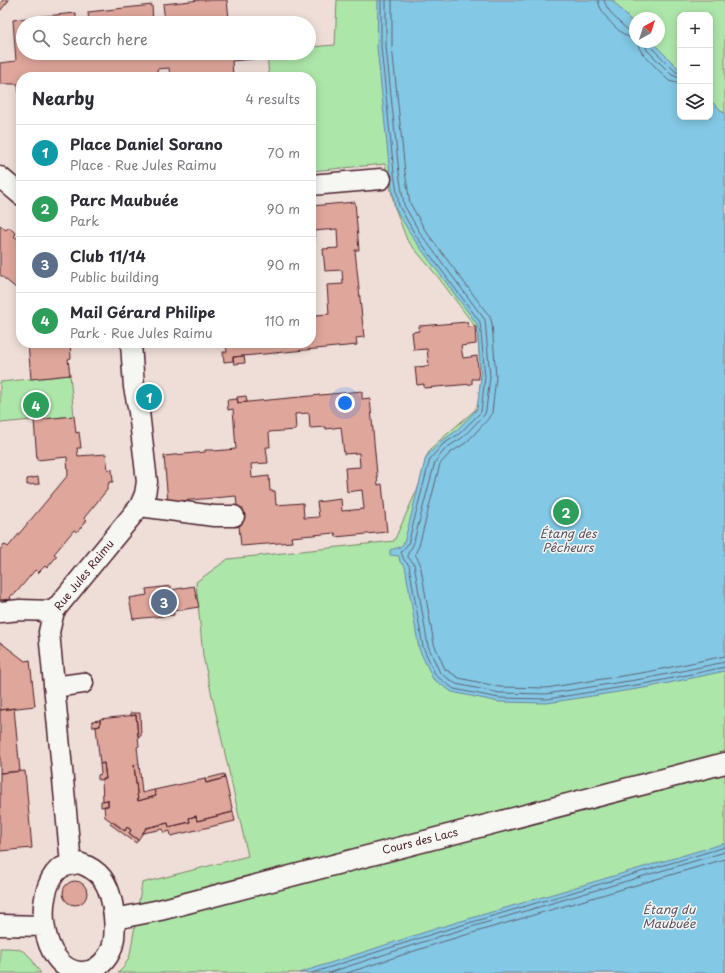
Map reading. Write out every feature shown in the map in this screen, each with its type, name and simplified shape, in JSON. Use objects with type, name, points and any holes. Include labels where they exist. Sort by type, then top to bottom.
[{"type":"street","points":[[0,178],[16,191]]},
{"type":"street","points":[[316,184],[381,178]]},
{"type":"street","name":"Rue Jules Raimu","points":[[71,864],[49,632],[54,610],[147,513],[145,494],[147,482],[139,412],[134,387],[131,348]]},
{"type":"street","points":[[147,513],[234,516]]},
{"type":"street","points":[[0,612],[20,610],[54,610]]},
{"type":"street","points":[[54,687],[83,683]]},
{"type":"street","name":"Cours des Lacs","points":[[115,919],[160,910],[725,763]]},
{"type":"street","points":[[80,863],[87,865],[95,870],[102,878],[109,894],[115,919],[115,933],[109,955],[101,964],[92,970],[84,973],[73,972],[64,967],[52,950],[44,926],[43,912],[48,884],[60,868],[71,864],[80,863]]},
{"type":"street","points":[[0,925],[44,926]]},
{"type":"green space","points":[[337,0],[725,0],[725,973],[118,973],[124,967],[130,955],[142,883],[248,856],[203,656],[196,582],[228,559],[394,541],[420,483],[426,457],[432,447],[475,410],[478,404],[481,377],[477,329],[438,277],[407,240],[395,208],[385,164],[316,171],[316,72],[269,72],[268,60],[316,60],[316,46],[335,45]]},
{"type":"green space","points":[[70,375],[74,416],[0,423],[0,382]]},
{"type":"green space","points":[[0,948],[23,951],[30,957],[41,973],[0,973]]},
{"type":"water","name":"Étang des Pêcheurs","points":[[378,0],[612,0],[629,18],[629,48],[658,48],[677,67],[677,120],[713,120],[713,103],[725,114],[725,671],[650,687],[547,703],[499,702],[452,692],[433,679],[419,649],[405,566],[400,562],[399,556],[390,555],[390,550],[400,547],[404,543],[426,457],[440,442],[456,431],[477,409],[481,377],[477,324],[413,238],[395,208],[377,47]]},
{"type":"water","name":"Étang du Maubuée","points":[[725,843],[725,973],[299,973],[441,927]]},
{"type":"building","points":[[3,0],[9,0],[0,11],[0,3]]},
{"type":"building","points":[[201,0],[227,0],[229,16],[164,16],[163,4]]},
{"type":"building","points":[[152,5],[153,16],[88,16],[88,12]]},
{"type":"building","points":[[76,13],[76,16],[45,16]]},
{"type":"building","points":[[13,20],[16,20],[16,60],[243,60],[232,61],[233,72],[169,72],[169,68],[157,69],[157,72],[16,72],[16,84],[0,84],[0,63],[16,61]]},
{"type":"building","points":[[355,202],[359,250],[355,250],[364,337],[356,338],[357,345],[233,357],[233,361],[224,362],[223,352],[227,352],[227,348],[316,348],[316,315],[329,314],[327,285],[343,284],[342,270],[325,271],[323,249],[338,248],[337,229],[316,231],[316,206]]},
{"type":"building","points":[[0,225],[6,230],[9,227],[16,234],[14,236],[16,237],[16,288],[0,275]]},
{"type":"building","points":[[467,322],[468,327],[475,326],[476,344],[461,346],[463,358],[477,356],[479,379],[472,379],[472,384],[424,388],[424,384],[417,385],[415,367],[429,366],[427,349],[414,350],[412,332],[419,331],[419,326]]},
{"type":"building","points":[[28,348],[70,348],[71,358],[68,359],[70,375],[31,379]]},
{"type":"building","points":[[244,356],[245,363],[234,364],[233,357]]},
{"type":"building","points":[[362,391],[362,399],[370,398],[378,485],[382,484],[387,532],[336,537],[335,533],[291,537],[292,542],[241,546],[236,496],[168,502],[164,456],[205,452],[205,450],[214,451],[236,449],[233,409],[228,410],[227,400],[237,399],[238,403]],"holes":[[[309,413],[310,428],[326,427],[326,429],[341,427],[344,454],[359,453],[360,467],[345,468],[347,492],[362,490],[364,509],[342,511],[341,499],[317,502],[319,517],[304,518],[303,503],[276,505],[275,491],[270,491],[269,476],[252,478],[251,464],[268,463],[266,447],[270,447],[269,432],[296,430],[295,414]]]},
{"type":"building","points":[[246,396],[247,402],[238,403],[237,397]]},
{"type":"building","points":[[74,416],[76,433],[79,432],[81,448],[77,448],[78,456],[106,454],[108,470],[112,469],[113,482],[109,482],[107,490],[84,518],[87,520],[77,532],[74,530],[54,554],[57,556],[47,568],[45,566],[38,573],[35,570],[16,593],[10,596],[11,599],[0,600],[0,550],[4,544],[8,547],[68,475],[67,457],[37,460],[34,420]]},
{"type":"building","points":[[38,477],[39,484],[27,485],[27,479]]},
{"type":"building","points":[[171,586],[171,590],[194,586],[199,607],[173,611],[174,615],[133,619],[129,598],[147,595],[146,589]]},
{"type":"building","points":[[0,642],[25,661],[30,660],[35,706],[0,710]]},
{"type":"building","points":[[14,708],[20,771],[0,773],[0,710]]},
{"type":"building","points":[[130,713],[140,713],[141,736],[138,736],[136,715],[131,716]]},
{"type":"building","points":[[136,715],[139,764],[134,765],[138,801],[156,796],[154,790],[205,779],[206,783],[225,778],[233,812],[197,821],[196,816],[189,818],[190,822],[169,827],[168,823],[146,828],[138,840],[129,833],[131,830],[127,827],[125,831],[105,817],[104,806],[108,806],[108,800],[103,801],[102,779],[106,779],[104,763],[100,764],[96,727],[100,726],[100,719]]},
{"type":"building","points":[[100,720],[100,726],[93,727],[92,721]]},
{"type":"building","points":[[104,763],[106,779],[98,780],[98,775],[101,774],[100,764]]},
{"type":"building","points":[[139,764],[142,793],[154,790],[156,796],[138,801],[134,765]]},
{"type":"building","points":[[25,771],[32,848],[0,851],[0,773]]},
{"type":"building","points":[[224,774],[225,778],[206,783],[205,779]]},
{"type":"building","points":[[108,800],[108,806],[101,807],[101,801]]},
{"type":"building","points":[[233,812],[235,821],[171,836],[170,831],[164,833],[163,829],[143,833],[146,828],[168,823],[169,827],[190,822],[189,818],[196,816],[197,821]]},
{"type":"building","points":[[112,821],[125,831],[127,827],[131,830],[129,833],[138,840],[136,843],[110,824]]},
{"type":"building","points":[[75,881],[83,885],[87,893],[83,901],[75,905],[67,901],[63,893],[67,885]]},
{"type":"place","name":"Place Daniel Sorano","points":[[149,397]]},
{"type":"place","name":"Mail Gérard Philipe","points":[[36,405]]},
{"type":"place","name":"Parc Maubuée","points":[[566,512]]},
{"type":"place","name":"Club 11/14","points":[[164,602]]}]
